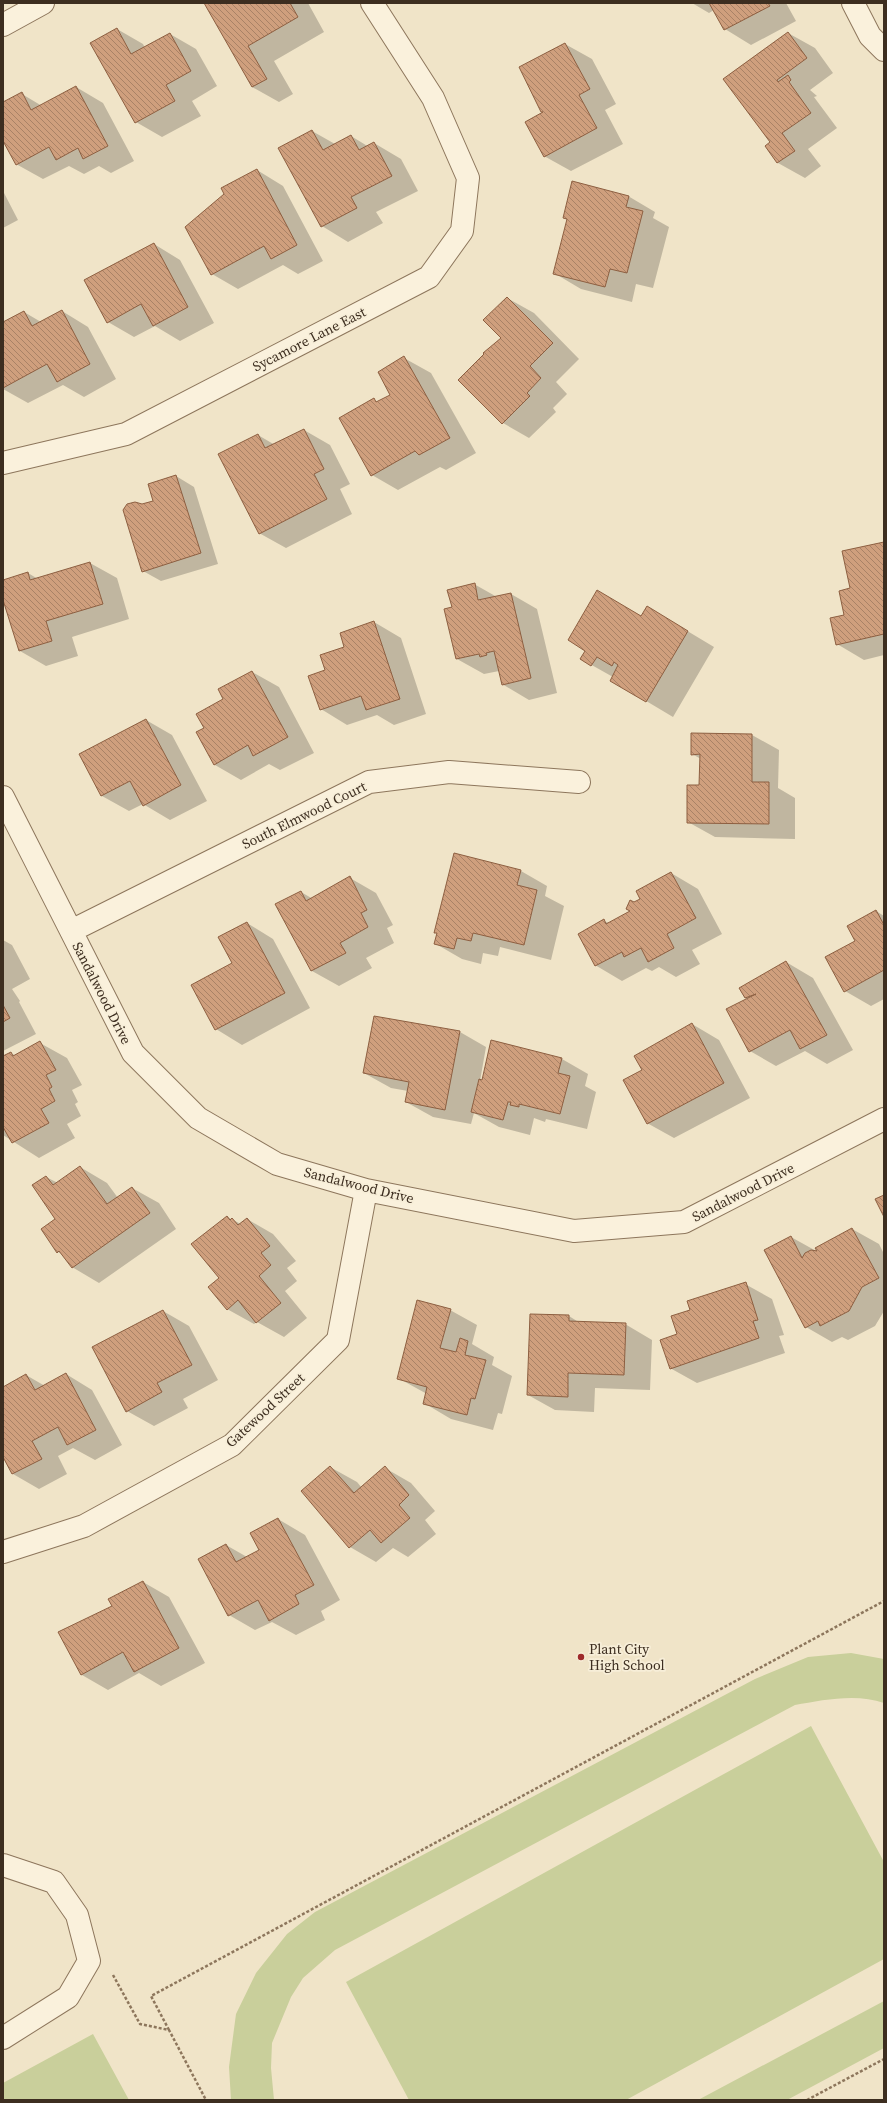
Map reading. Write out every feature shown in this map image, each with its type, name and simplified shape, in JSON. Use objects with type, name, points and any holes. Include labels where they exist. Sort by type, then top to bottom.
[{"type":"street","points":[[3,25],[43,3]]},
{"type":"street","name":"Sycamore Lane East","points":[[3,463],[126,434],[429,277],[462,231],[468,178],[432,98],[372,3]]},
{"type":"street","points":[[853,3],[870,36],[884,50]]},
{"type":"street","name":"South Elmwood Court","points":[[71,931],[369,782],[449,772],[579,782]]},
{"type":"street","name":"Sandalwood Drive","points":[[3,797],[133,1053],[198,1118],[277,1164],[366,1190],[574,1231],[684,1222],[884,1119]]},
{"type":"street","name":"Gatewood Street","points":[[3,1552],[84,1526],[232,1445],[338,1340],[366,1190]]},
{"type":"street","points":[[3,1865],[54,1882],[77,1915],[89,1961],[68,1997],[3,2038]]},
{"type":"path","points":[[206,2100],[150,1996],[884,1600]]},
{"type":"path","points":[[113,1975],[140,2024],[169,2030]]},
{"type":"path","points":[[807,2100],[884,2058]]},
{"type":"green space","points":[[851,1653],[884,1659],[884,1703],[862,1698],[840,1698],[795,1705],[335,1950],[303,1978],[291,1997],[272,2043],[271,2068],[274,2100],[231,2100],[229,2067],[236,2014],[256,1973],[287,1934],[315,1912],[755,1679],[808,1657]]},
{"type":"green space","points":[[811,1726],[884,1862],[884,1959],[626,2100],[409,2100],[346,1982]]},
{"type":"green space","points":[[884,2001],[884,2048],[787,2100],[698,2100]]},
{"type":"green space","points":[[93,2034],[129,2100],[3,2100],[3,2083]]},
{"type":"building","points":[[204,3],[290,3],[298,17],[248,46],[267,79],[252,87]]},
{"type":"building","points":[[709,3],[768,3],[770,6],[724,30]]},
{"type":"building","points":[[117,28],[131,54],[170,33],[191,71],[166,85],[175,101],[135,123],[90,43]]},
{"type":"building","points":[[788,32],[807,58],[777,80],[778,82],[788,75],[791,80],[789,82],[811,113],[782,133],[795,151],[777,163],[765,146],[770,142],[723,79]]},
{"type":"building","points":[[565,43],[590,89],[579,95],[597,128],[544,157],[525,122],[543,112],[541,112],[519,67]]},
{"type":"building","points":[[76,86],[108,146],[83,159],[78,148],[56,160],[49,147],[16,165],[3,141],[3,102],[22,92],[31,110]]},
{"type":"building","points":[[312,130],[323,150],[351,135],[359,150],[374,142],[392,176],[351,197],[357,208],[321,227],[278,148]]},
{"type":"building","points":[[257,169],[297,245],[271,259],[264,246],[211,275],[185,227],[224,194],[221,188]]},
{"type":"building","points":[[572,181],[629,196],[626,207],[643,211],[627,273],[610,269],[605,287],[553,274],[567,219],[563,218]]},
{"type":"building","points":[[154,243],[188,307],[153,326],[141,304],[107,323],[84,280]]},
{"type":"building","points":[[507,297],[553,343],[530,366],[541,378],[527,393],[530,396],[502,424],[458,380],[484,354],[483,353],[501,338],[483,320]]},
{"type":"building","points":[[62,310],[90,364],[57,382],[47,364],[3,388],[3,322],[24,311],[32,326]]},
{"type":"building","points":[[404,356],[450,438],[419,455],[415,451],[371,476],[339,418],[374,398],[376,402],[390,395],[378,372]]},
{"type":"building","points":[[304,429],[324,469],[314,474],[327,499],[259,534],[218,454],[258,434],[265,448]]},
{"type":"building","points":[[176,475],[201,553],[142,572],[123,510],[127,504],[135,502],[142,504],[153,501],[148,484]]},
{"type":"building","points":[[884,542],[884,634],[836,645],[830,618],[844,615],[839,591],[850,588],[842,551]]},
{"type":"building","points":[[90,562],[103,604],[46,621],[52,641],[19,651],[3,600],[3,580],[28,572],[30,580]]},
{"type":"building","points":[[475,583],[478,600],[511,593],[531,678],[502,685],[494,651],[486,653],[487,655],[480,657],[479,654],[456,659],[444,609],[452,607],[447,590]]},
{"type":"building","points":[[597,590],[641,616],[647,606],[688,631],[646,702],[610,681],[618,665],[614,662],[612,666],[597,657],[591,666],[580,659],[585,651],[568,640]]},
{"type":"building","points":[[374,621],[400,699],[366,710],[361,696],[320,710],[308,676],[325,670],[320,655],[344,647],[340,633]]},
{"type":"building","points":[[252,671],[288,737],[253,756],[248,745],[214,765],[196,732],[204,728],[196,714],[223,699],[218,689]]},
{"type":"building","points":[[146,719],[181,785],[143,806],[130,781],[101,796],[79,754]]},
{"type":"building","points":[[691,733],[752,734],[752,782],[769,782],[769,824],[687,823],[687,785],[699,785],[700,754],[691,755]]},
{"type":"building","points":[[454,853],[521,870],[517,885],[537,890],[524,945],[473,933],[471,941],[457,938],[454,949],[434,944],[437,933],[434,933]]},
{"type":"building","points":[[671,872],[696,918],[667,934],[674,948],[648,962],[641,948],[624,957],[622,952],[595,966],[578,934],[604,919],[606,924],[630,911],[626,909],[630,900],[634,902],[640,899],[636,891]]},
{"type":"building","points":[[350,876],[367,910],[361,913],[368,927],[340,943],[346,953],[311,971],[275,904],[301,891],[306,901]]},
{"type":"building","points":[[876,910],[884,925],[884,970],[844,992],[825,957],[855,941],[847,926]]},
{"type":"building","points":[[247,922],[285,993],[215,1030],[191,985],[232,963],[218,937]]},
{"type":"building","points":[[786,961],[827,1035],[800,1049],[790,1030],[749,1052],[726,1009],[756,994],[745,998],[739,988]]},
{"type":"building","points":[[3,1005],[10,1018],[3,1022]]},
{"type":"building","points":[[374,1016],[460,1031],[445,1110],[405,1102],[409,1082],[363,1073]]},
{"type":"building","points":[[692,1023],[724,1083],[647,1124],[623,1080],[642,1070],[634,1056]]},
{"type":"building","points":[[491,1040],[562,1058],[558,1073],[570,1076],[560,1114],[519,1104],[519,1107],[510,1105],[511,1102],[508,1102],[503,1120],[471,1112],[479,1079],[482,1080]]},
{"type":"building","points":[[40,1041],[56,1070],[46,1075],[52,1087],[49,1089],[55,1101],[41,1109],[49,1123],[12,1143],[3,1127],[3,1056],[11,1052],[13,1056]]},
{"type":"building","points":[[80,1166],[107,1204],[132,1187],[150,1213],[72,1268],[59,1251],[57,1253],[41,1229],[55,1219],[32,1185],[46,1176],[53,1185]]},
{"type":"building","points":[[884,1195],[884,1217],[875,1199]]},
{"type":"building","points":[[227,1216],[230,1220],[232,1218],[238,1225],[247,1218],[270,1246],[261,1253],[271,1265],[259,1276],[281,1303],[256,1323],[238,1300],[227,1310],[208,1287],[219,1278],[191,1244]]},
{"type":"building","points":[[852,1228],[879,1278],[862,1287],[849,1311],[820,1326],[818,1321],[805,1328],[764,1250],[791,1236],[802,1258],[805,1253],[811,1250],[817,1251],[815,1248]]},
{"type":"building","points":[[746,1282],[758,1320],[753,1321],[759,1338],[670,1369],[660,1340],[677,1334],[671,1316],[690,1310],[687,1301]]},
{"type":"building","points":[[417,1300],[451,1309],[440,1348],[456,1352],[460,1338],[468,1341],[465,1355],[486,1360],[475,1399],[471,1398],[467,1415],[423,1404],[427,1387],[397,1379]]},
{"type":"building","points":[[163,1310],[192,1365],[157,1383],[162,1392],[126,1412],[92,1347]]},
{"type":"building","points":[[530,1314],[569,1315],[569,1321],[626,1323],[624,1375],[568,1373],[568,1397],[527,1395]]},
{"type":"building","points":[[66,1373],[96,1430],[67,1445],[58,1427],[32,1441],[42,1459],[12,1474],[3,1457],[3,1387],[26,1374],[35,1390]]},
{"type":"building","points":[[330,1466],[354,1493],[385,1466],[409,1495],[399,1505],[410,1518],[381,1543],[370,1530],[349,1548],[301,1491]]},
{"type":"building","points":[[278,1518],[314,1585],[295,1595],[299,1604],[269,1621],[258,1600],[228,1616],[198,1559],[226,1544],[236,1562],[259,1550],[250,1533]]},
{"type":"building","points":[[143,1581],[179,1648],[134,1672],[123,1652],[81,1675],[58,1632],[112,1606],[108,1599]]},
{"type":"place","name":"Plant City High School","points":[[581,1657]]}]
